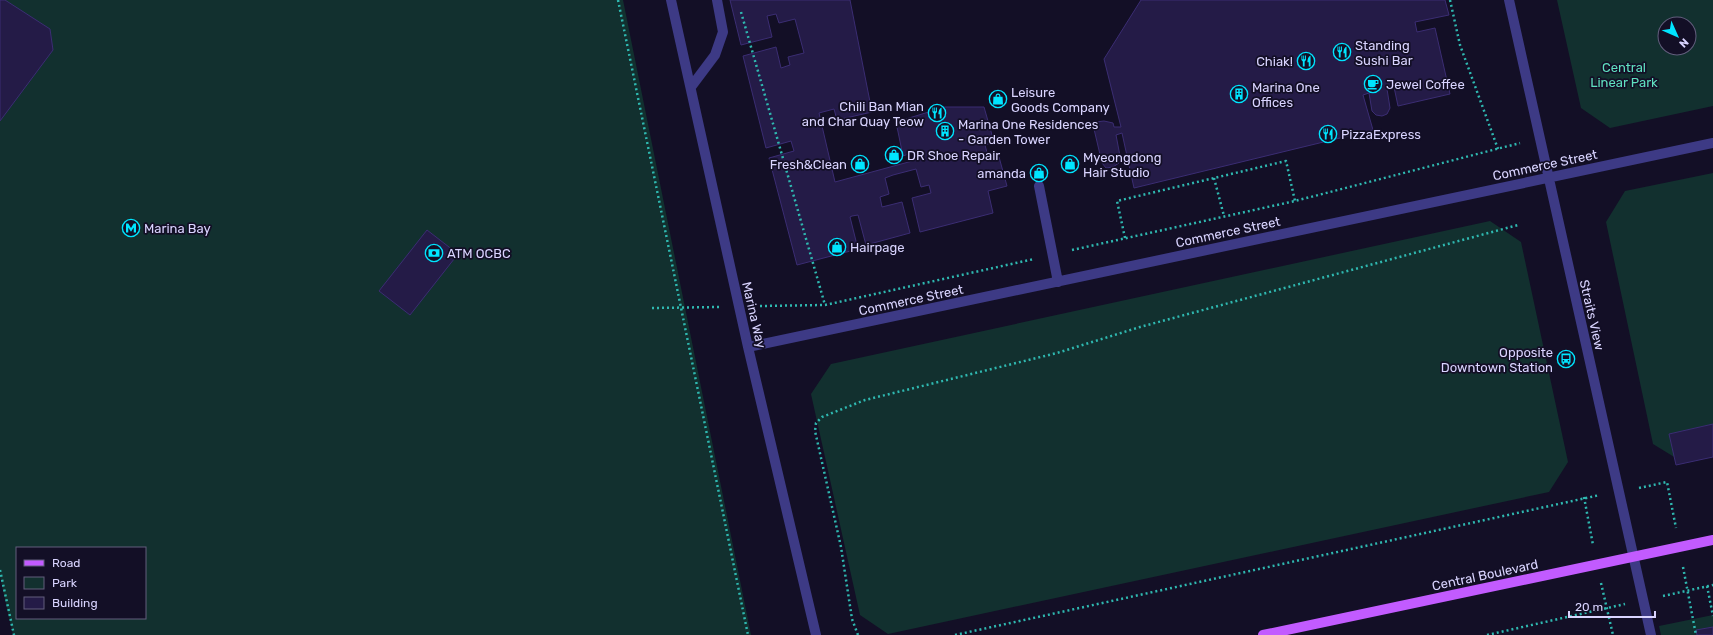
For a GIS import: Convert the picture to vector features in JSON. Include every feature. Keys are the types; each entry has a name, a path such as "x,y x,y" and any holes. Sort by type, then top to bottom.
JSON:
{"main road":[{"name":"Central Boulevard","path":"1263,635 1713,540"}],"street":[{"name":"Marina Way","path":"671,0 748,348 816,635"},
{"path":"691,87 715,55 723,32 717,0"},
{"name":"Straits View","path":"1508,0 1634,557 1650,635"},
{"name":"Commerce Street","path":"748,348 1713,143"},
{"path":"1039,186 1058,282"}],"path":[{"path":"618,0 748,635"},
{"path":"1450,0 1460,45 1498,149"},
{"path":"740,8 825,305"},
{"path":"652,308 825,305 1295,201 1538,138"},
{"path":"1125,238 1117,200 1286,161 1295,201"},
{"path":"1214,178 1224,216"},
{"path":"858,635 852,619 841,547 815,430 816,423 822,417 865,400 1057,353 1147,325 1518,225"},
{"path":"955,635 1584,497 1619,492 1667,482 1696,635"},
{"path":"1584,497 1606,608 1613,635"},
{"path":"0,570 14,635"},
{"path":"1487,635 1713,585"},
{"path":"1707,586 1713,616"}],"green space":[{"path":"0,0 623,0 751,635 13,635 0,577"},
{"name":"Central Linear Park","path":"1557,0 1713,0 1713,106 1610,128 1581,108"},
{"path":"1713,173 1713,457 1684,463 1653,444 1606,222 1625,191"},
{"path":"1490,221 1521,242 1568,462 1549,492 888,634 860,615 811,394 831,364"},
{"path":"1713,615 1713,635 1661,635 1659,626"}],"building":[{"path":"0,0 5,0 50,29 53,50 0,121"},
{"name":"Marina One Residences - Garden Tower","path":"730,0 850,0 872,112 837,120 834,109 819,113 835,182 916,160 914,152 903,156 896,122 945,107 984,107 994,142 985,145 989,160 999,157 1007,186 988,191 993,213 920,232 912,198 931,193 929,185 921,187 916,169 893,175 885,178 889,194 880,197 882,207 902,202 910,233 866,245 858,215 852,216 850,217 858,249 797,265 769,158 794,151 791,141 766,148 743,56 776,47 781,68 790,65 788,57 804,53 795,19 779,23 776,14 767,16 772,37 741,45"},
{"name":"Marina One Offices","path":"1141,0 1445,0 1449,15 1415,22 1417,32 1435,28 1450,94 1398,106 1394,87 1387,89 1390,108 1387,114 1382,116 1376,115 1372,111 1369,93 1363,95 1373,130 1134,188 1122,133 1116,135 1120,156 1119,163 1113,167 1106,168 1102,163 1094,129 1096,122 1104,121 1113,123 1114,127 1121,127 1104,59"},
{"path":"427,230 458,254 410,315 379,291"},
{"path":"1713,424 1713,457 1676,465 1669,434"},
{"path":"1713,627 1713,635 1697,635 1696,630"}],"place":[{"name":"Standing Sushi Bar","path":"1342,52"},
{"name":"Chiak!","path":"1306,61"},
{"name":"Jewel Coffee","path":"1373,84"},
{"name":"Marina One Offices","path":"1239,94"},
{"name":"Leisure Goods Company","path":"998,99"},
{"name":"Chili Ban Mian and Char Quay Teow","path":"937,113"},
{"name":"Marina One Residences - Garden Tower","path":"945,131"},
{"name":"PizzaExpress","path":"1328,134"},
{"name":"DR Shoe Repair","path":"894,155"},
{"name":"Fresh&Clean","path":"860,164"},
{"name":"Myeongdong Hair Studio","path":"1070,164"},
{"name":"amanda","path":"1039,173"},
{"name":"Marina Bay","path":"131,228"},
{"name":"Hairpage","path":"837,247"},
{"name":"ATM OCBC","path":"434,253"},
{"name":"Opposite Downtown Station","path":"1566,359"}]}
